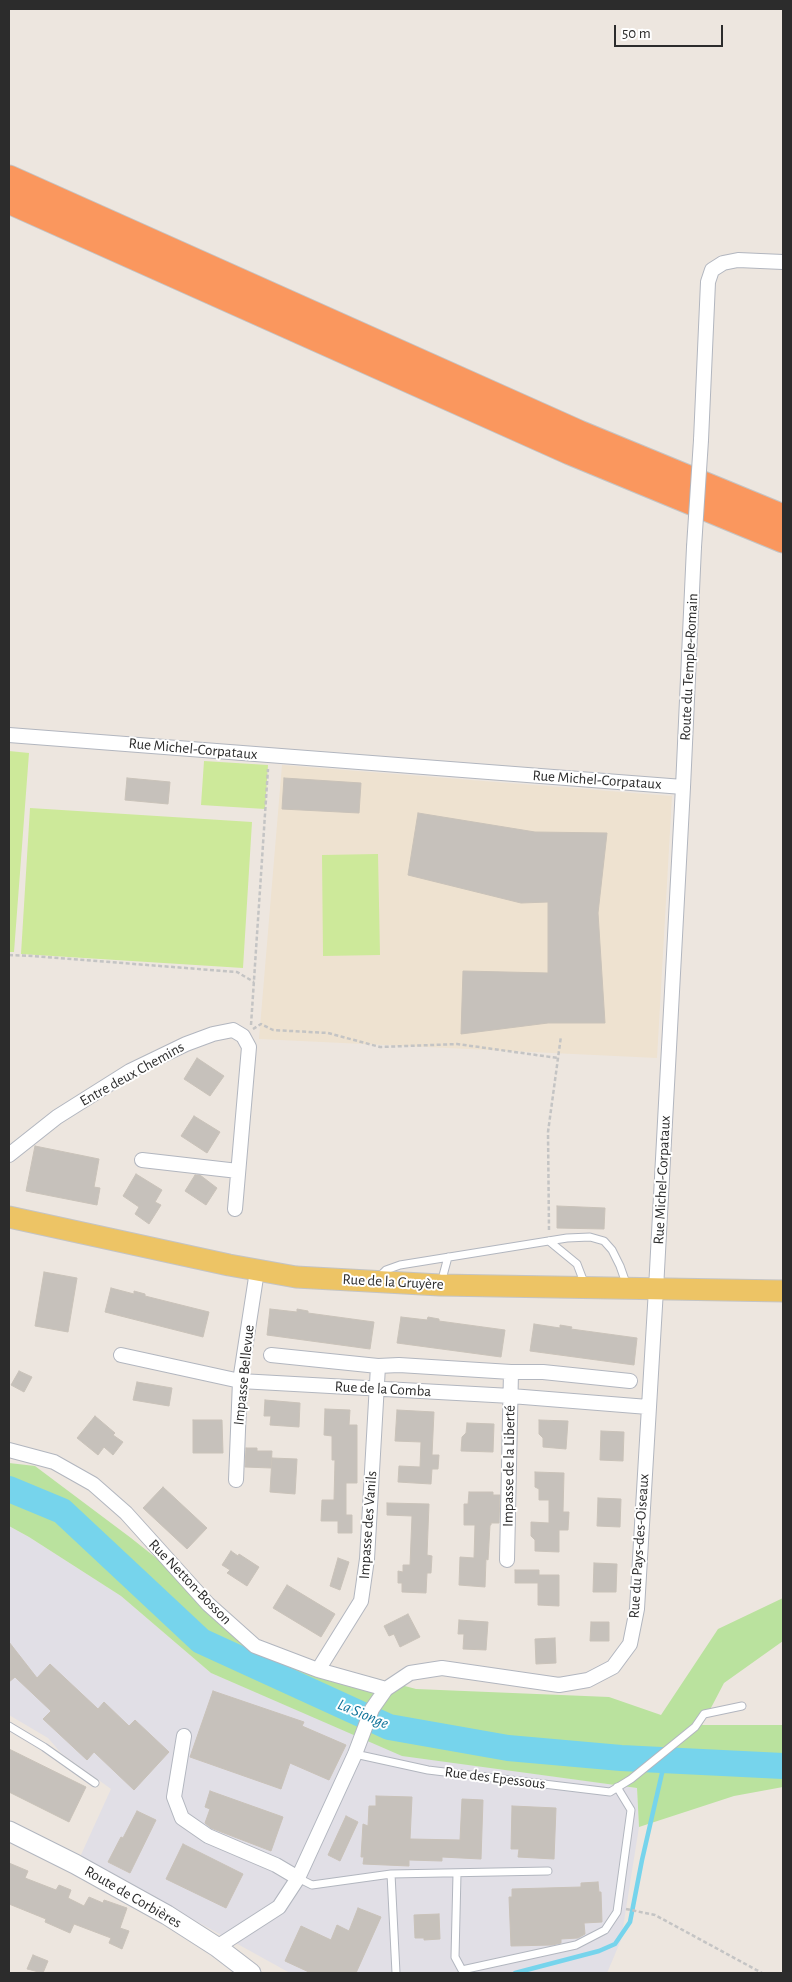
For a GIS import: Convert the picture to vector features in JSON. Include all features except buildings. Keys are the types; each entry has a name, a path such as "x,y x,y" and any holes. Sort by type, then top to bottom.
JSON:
{"highway":[{"path":"9,178 579,433 783,517"},
{"path":"9,201 570,452 783,540"}],"main road":[{"name":"Rue de la Gruyère","path":"9,1217 257,1271 296,1277 440,1284 783,1291"},
{"name":"Route de Corbières","path":"9,1831 98,1876 167,1915 217,1947 251,1973"}],"street":[{"name":"Route du Temple-Romain","path":"683,787 708,282 712,270 723,263 738,260 783,262"},
{"name":"Rue Michel-Corpataux","path":"9,735 683,787 656,1289"},
{"name":"Entre deux Chemins","path":"9,1155 57,1117 130,1071 186,1044 213,1034 233,1030 243,1036 249,1047 235,1209"},
{"path":"142,1160 238,1171"},
{"name":"Impasse Bellevue","path":"236,1480 240,1381 257,1271"},
{"name":"Rue du Pays-des-Oiseaux","path":"355,1754 372,1709 386,1688 410,1673 442,1668 559,1685 588,1680 613,1667 630,1644 637,1609 656,1289"},
{"name":"Rue de la Comba","path":"121,1355 240,1381 511,1396 648,1407"},
{"path":"271,1355 378,1366 399,1365 511,1372 543,1372 630,1381"},
{"name":"Impasse des Vanils","path":"318,1670 361,1601 367,1559 378,1366"},
{"name":"Impasse de la Liberté","path":"507,1560 511,1372"},
{"name":"Rue Netton-Bosson","path":"9,1450 54,1462 93,1484 126,1513 208,1604 255,1646 318,1670 386,1688"},
{"path":"184,1736 174,1797 182,1818 208,1836 276,1865 298,1878"},
{"path":"217,1947 279,1907 298,1878 355,1754"}],"lane":[{"path":"380,1282 383,1272 391,1268 549,1241 590,1237 604,1241 616,1257 628,1288"},
{"path":"549,1241 577,1264 583,1275 586,1288"},
{"path":"440,1284 448,1257"},
{"name":"Rue des Epessous","path":"355,1754 428,1770 610,1792 631,1779 695,1727 704,1714 742,1706"},
{"path":"9,1726 44,1747 95,1783"},
{"path":"458,1874 455,1957 462,1970 576,1946 605,1930 617,1912 631,1810 617,1787"},
{"path":"298,1878 312,1885 391,1874 548,1871"},
{"path":"391,1874 396,1973"}],"path":[{"path":"269,755 251,1030 261,1024 273,1030 328,1033 380,1047 457,1044 558,1058"},
{"path":"9,955 237,972 254,982"},
{"path":"549,1241 548,1132 562,1036"},
{"path":"624,1908 655,1915 762,1973"}],"shaded area":[{"path":"282,765 672,796 657,1058 259,1039"},
{"path":"9,1526 121,1596 211,1673 402,1755 637,1788 639,1827 621,1940 607,1973 290,1973 80,1857 111,1789 61,1753 48,1738 9,1715"}],"green space":[{"path":"9,751 29,753 14,952 9,952"},
{"path":"204,761 268,765 265,809 201,805"},
{"path":"30,808 252,822 243,968 21,954"},
{"path":"378,854 380,955 323,956 322,855"},
{"path":"9,1463 35,1466 131,1538 273,1651 416,1689 609,1697 661,1715 718,1629 783,1598 783,1641 724,1683 702,1725 783,1725 783,1787 734,1796 639,1827 637,1788 402,1756 211,1673 121,1596 9,1526"}],"waterway":[{"name":"La Sionge","path":"9,1489 62,1511 201,1641 389,1727 508,1748 621,1758 783,1766"},
{"path":"515,1973 599,1951 615,1944 630,1922 665,1760"}]}
